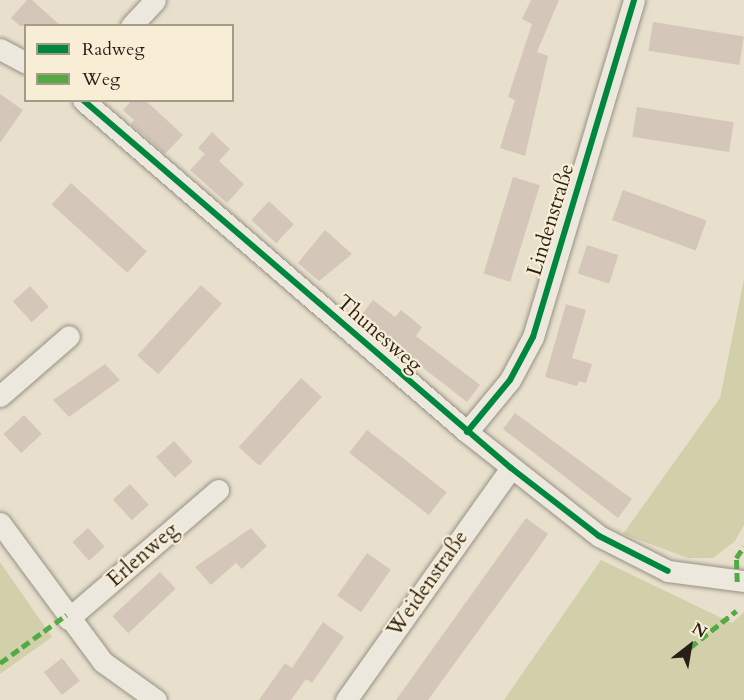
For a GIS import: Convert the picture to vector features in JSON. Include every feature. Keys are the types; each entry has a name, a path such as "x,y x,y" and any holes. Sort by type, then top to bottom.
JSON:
{"street":[{"path":"133,24 155,0"},
{"name":"Lindenstraße","path":"467,432 510,380 532,337 634,0"},
{"name":"Thunesweg","path":"85,102 511,468 633,556 697,579 744,581"},
{"path":"0,396 69,336"},
{"name":"Weidenstraße","path":"346,700 511,468"},
{"name":"Erlenweg","path":"68,619 218,490"},
{"path":"0,523 68,619 103,662 156,700"}],"shaded area":[{"path":"744,279 744,525 735,541 713,558 688,558 623,534 720,398"},
{"path":"601,560 732,623 744,612 744,700 504,700"},
{"path":"0,562 52,637 0,674"}],"building":[{"path":"27,0 32,0 59,24 20,26 11,18"},
{"path":"531,0 559,0 537,52 548,56 525,156 500,148 515,100 508,97 532,24 522,19"},
{"path":"653,22 744,36 739,65 648,51"},
{"path":"0,94 23,110 0,143"},
{"path":"130,102 147,102 183,135 165,154 131,124 134,120 123,110"},
{"path":"637,107 734,122 729,152 632,137"},
{"path":"212,132 230,149 219,161 244,184 227,203 190,170 205,154 198,148"},
{"path":"513,177 540,185 510,282 483,274"},
{"path":"71,183 147,251 127,273 52,205"},
{"path":"623,190 707,220 696,251 612,220"},
{"path":"269,201 294,224 276,243 251,220"},
{"path":"325,230 352,254 319,281 298,263"},
{"path":"587,245 618,255 609,284 578,274"},
{"path":"201,285 222,304 158,374 137,356"},
{"path":"30,286 49,307 32,322 13,301"},
{"path":"373,300 395,317 401,310 422,327 416,336 480,385 467,402 359,318"},
{"path":"566,304 586,310 572,358 592,364 586,383 579,381 577,386 545,377"},
{"path":"105,364 120,380 69,417 53,400"},
{"path":"301,378 322,397 260,466 239,447"},
{"path":"515,413 632,499 618,518 503,429"},
{"path":"24,415 42,434 21,453 4,434"},
{"path":"367,430 447,492 429,515 349,453"},
{"path":"174,441 193,462 175,478 156,457"},
{"path":"130,484 149,505 132,520 113,499"},
{"path":"526,518 548,534 527,564 428,700 396,700"},
{"path":"88,528 105,547 89,561 72,542"},
{"path":"251,528 267,546 242,569 236,563 211,585 195,567"},
{"path":"367,553 391,570 361,612 337,596"},
{"path":"160,572 176,589 128,633 112,616"},
{"path":"323,622 344,637 312,683 306,679 291,700 259,700 285,663 292,668"},
{"path":"62,658 80,681 62,695 44,672"}],"marked path":[{"path":"737,582 736,558 744,546"},
{"path":"679,656 736,611"},
{"path":"0,663 66,615"}],"cycle path":[{"path":"467,432 510,380 533,337 634,0"},
{"path":"85,102 511,468 599,536 668,571"}]}
